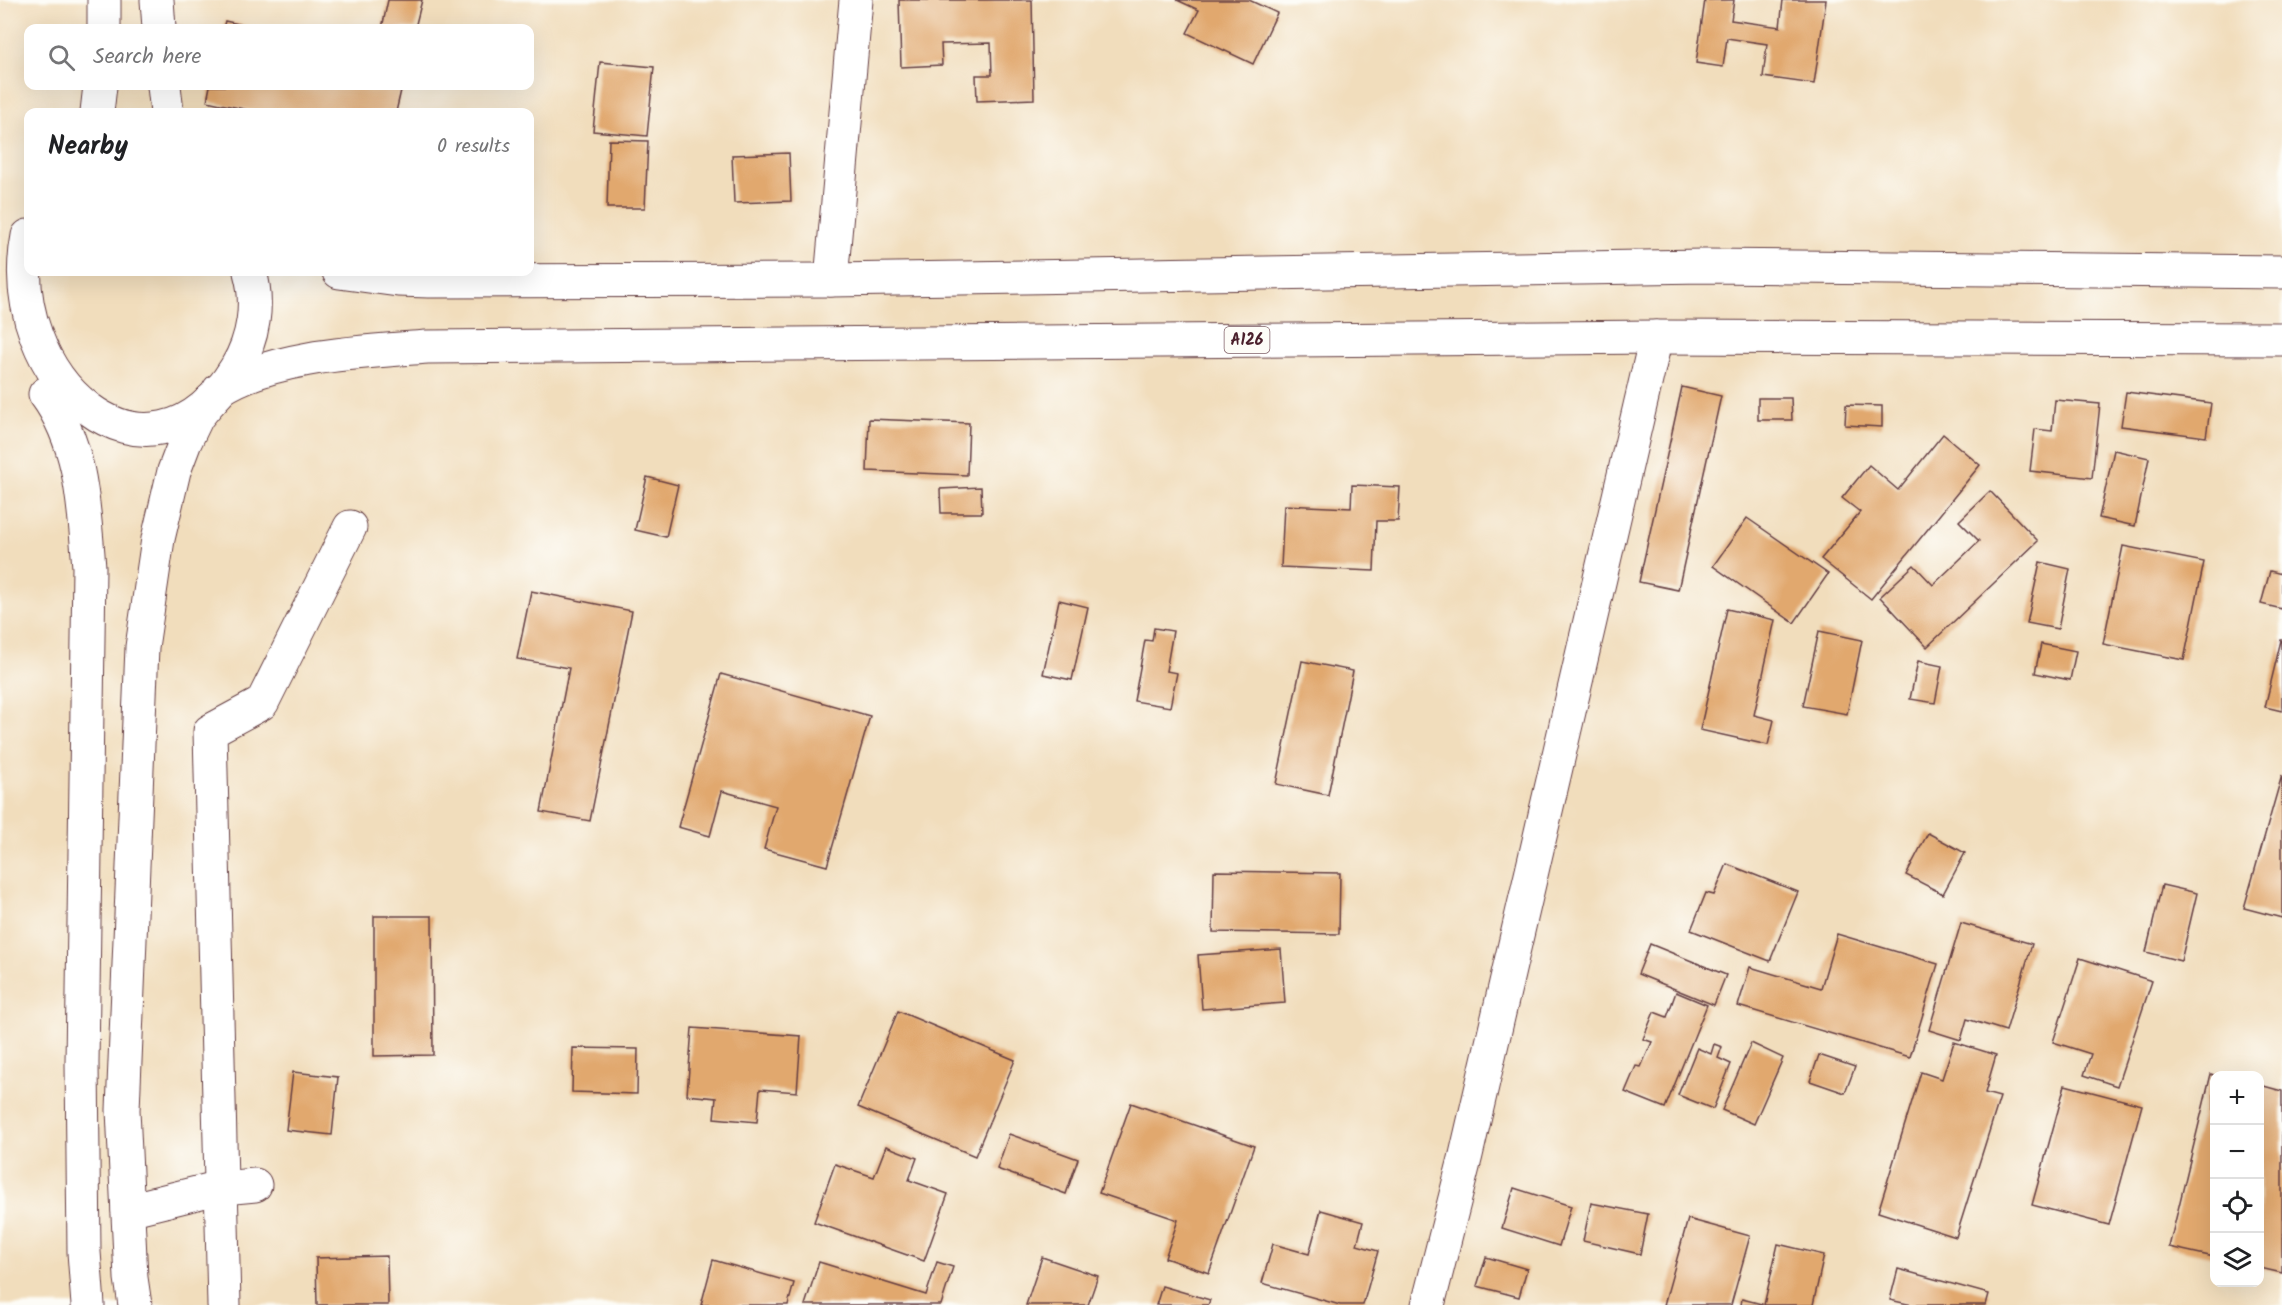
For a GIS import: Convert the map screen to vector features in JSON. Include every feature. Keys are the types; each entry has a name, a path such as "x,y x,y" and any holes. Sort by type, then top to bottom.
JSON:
{"main road":[{"path":"104,0 104,24"},
{"path":"157,0 159,24"},
{"path":"831,280 856,0"},
{"path":"97,108 100,90"},
{"path":"164,90 167,108"},
{"path":"0,240 24,228"},
{"path":"24,243 10,276 7,301 9,327 16,352 28,375 58,412 69,437 83,500 89,567 82,1063 84,1252 88,1305"},
{"path":"373,276 415,281 831,280 1705,266 2282,272"},
{"path":"135,1305 123,1110 142,647 158,539 174,471 197,417 229,381 242,359 251,334 255,309 251,276"},
{"path":"1428,1305 1466,1155 1656,337"},
{"name":"A126","path":"215,395 234,381 254,372 308,360 427,347 1656,337 2282,339"},
{"path":"34,384 65,411 89,422 122,428 140,429 165,424 189,414 215,395"},
{"path":"224,1305 210,731 262,703 350,527"},
{"path":"128,1210 221,1188 255,1185"}],"building":[{"path":"388,0 422,0 416,24 383,24"},
{"path":"899,0 1032,0 1034,99 977,101 976,75 992,75 991,43 941,44 942,65 901,67"},
{"path":"1177,0 1249,0 1277,13 1253,64 1187,33 1199,10"},
{"path":"1705,0 1734,0 1731,20 1780,27 1783,0 1826,0 1814,84 1763,77 1767,44 1727,38 1723,67 1696,63"},
{"path":"600,62 654,67 647,136 593,131"},
{"path":"209,90 401,90 397,108 239,108 207,101"},
{"path":"609,140 648,141 645,208 607,208"},
{"path":"789,153 791,201 734,203 732,155"},
{"path":"1682,387 1721,396 1678,590 1639,582"},
{"path":"2126,392 2211,403 2206,437 2121,426"},
{"path":"1758,398 1791,398 1792,420 1758,420"},
{"path":"2055,400 2100,404 2092,478 2030,471 2035,429 2052,431"},
{"path":"1846,405 1882,406 1882,427 1845,425"},
{"path":"869,419 969,423 967,475 867,471"},
{"path":"1943,434 1980,465 1871,599 1821,559 1860,512 1842,498 1869,465 1898,490"},
{"path":"2114,450 2149,458 2135,526 2099,518"},
{"path":"647,477 678,485 666,537 635,530"},
{"path":"1352,485 1400,487 1398,521 1376,521 1374,571 1281,567 1284,505 1351,508"},
{"path":"981,487 982,513 941,513 940,489"},
{"path":"1990,491 2038,541 1927,647 1880,597 1914,565 1933,585 1979,541 1959,521"},
{"path":"1747,518 1828,574 1794,623 1713,566"},
{"path":"2123,546 2204,562 2184,660 2103,644"},
{"path":"2040,562 2070,569 2058,629 2027,623"},
{"path":"2270,571 2282,574 2282,609 2261,604"},
{"path":"531,591 632,611 590,821 541,812 569,668 517,659"},
{"path":"1059,600 1088,607 1072,680 1043,674"},
{"path":"1727,609 1775,620 1754,715 1774,720 1768,745 1700,730"},
{"path":"1154,628 1173,631 1166,671 1177,673 1170,707 1134,701 1145,640 1152,641"},
{"path":"1819,631 1862,640 1847,714 1803,706"},
{"path":"2282,640 2282,711 2265,707"},
{"path":"2041,644 2076,651 2070,680 2035,673"},
{"path":"1302,661 1353,671 1328,795 1276,784"},
{"path":"1918,661 1942,666 1935,703 1910,699"},
{"path":"721,674 870,716 827,866 764,849 776,806 722,791 710,836 678,827"},
{"path":"2282,775 2282,918 2244,908"},
{"path":"1928,833 1965,853 1943,894 1906,875"},
{"path":"1727,864 1798,892 1770,961 1691,930 1706,893 1714,895"},
{"path":"1214,871 1340,873 1339,934 1213,932"},
{"path":"2162,885 2197,893 2181,961 2146,952"},
{"path":"374,916 432,916 433,1055 374,1056"},
{"path":"1961,923 2032,944 2006,1031 1967,1019 1961,1040 1929,1030"},
{"path":"1837,934 1938,964 1910,1057 1738,1006 1750,967 1821,988"},
{"path":"1650,944 1726,975 1714,1005 1638,974"},
{"path":"1281,949 1285,1003 1202,1009 1198,955"},
{"path":"2080,958 2152,981 2117,1086 2084,1075 2091,1054 2053,1042"},
{"path":"1676,992 1707,1005 1665,1108 1625,1092 1636,1066 1641,1067 1652,1042 1643,1039 1654,1012 1667,1017"},
{"path":"898,1011 1015,1060 975,1156 858,1107"},
{"path":"692,1028 801,1036 797,1092 760,1089 757,1122 714,1118 716,1098 687,1095"},
{"path":"1954,1042 1996,1055 1985,1093 2000,1097 1956,1237 1878,1212 1921,1072 1942,1079"},
{"path":"1751,1043 1783,1058 1754,1124 1722,1110"},
{"path":"1714,1044 1722,1047 1718,1058 1731,1064 1713,1109 1678,1095 1697,1048 1711,1054"},
{"path":"573,1048 638,1049 637,1094 572,1092"},
{"path":"1819,1055 1855,1067 1845,1093 1810,1081"},
{"path":"293,1072 338,1077 332,1135 286,1130"},
{"path":"2210,1078 2210,1256 2169,1247"},
{"path":"2065,1085 2142,1105 2109,1225 2032,1205"},
{"path":"2264,1086 2282,1091 2282,1273 2264,1269"},
{"path":"1131,1103 1254,1146 1209,1273 1165,1258 1178,1220 1099,1193"},
{"path":"1009,1134 1078,1159 1066,1194 997,1169"},
{"path":"886,1146 917,1158 909,1180 948,1194 924,1261 814,1222 835,1164 874,1177"},
{"path":"1514,1188 1571,1206 1559,1246 1502,1228"},
{"path":"1591,1203 1648,1214 1640,1254 1583,1241"},
{"path":"1321,1210 1363,1222 1357,1245 1378,1251 1363,1305 1340,1305 1262,1283 1273,1244 1309,1254"},
{"path":"1688,1219 1750,1236 1731,1305 1664,1305"},
{"path":"1778,1244 1824,1255 1813,1305 1764,1305"},
{"path":"387,1256 388,1305 317,1305 316,1258"},
{"path":"1042,1257 1098,1276 1088,1305 1026,1305"},
{"path":"1486,1257 1527,1269 1519,1297 1477,1286"},
{"path":"713,1260 794,1283 788,1305 701,1305"},
{"path":"819,1262 926,1295 937,1262 953,1267 941,1305 805,1305"},
{"path":"1898,1269 1989,1294 1986,1305 1912,1305 1890,1300"},
{"path":"1162,1286 1210,1300 1208,1305 1156,1305"},
{"path":"1742,1299 1762,1304 1762,1305 1741,1305"}]}
